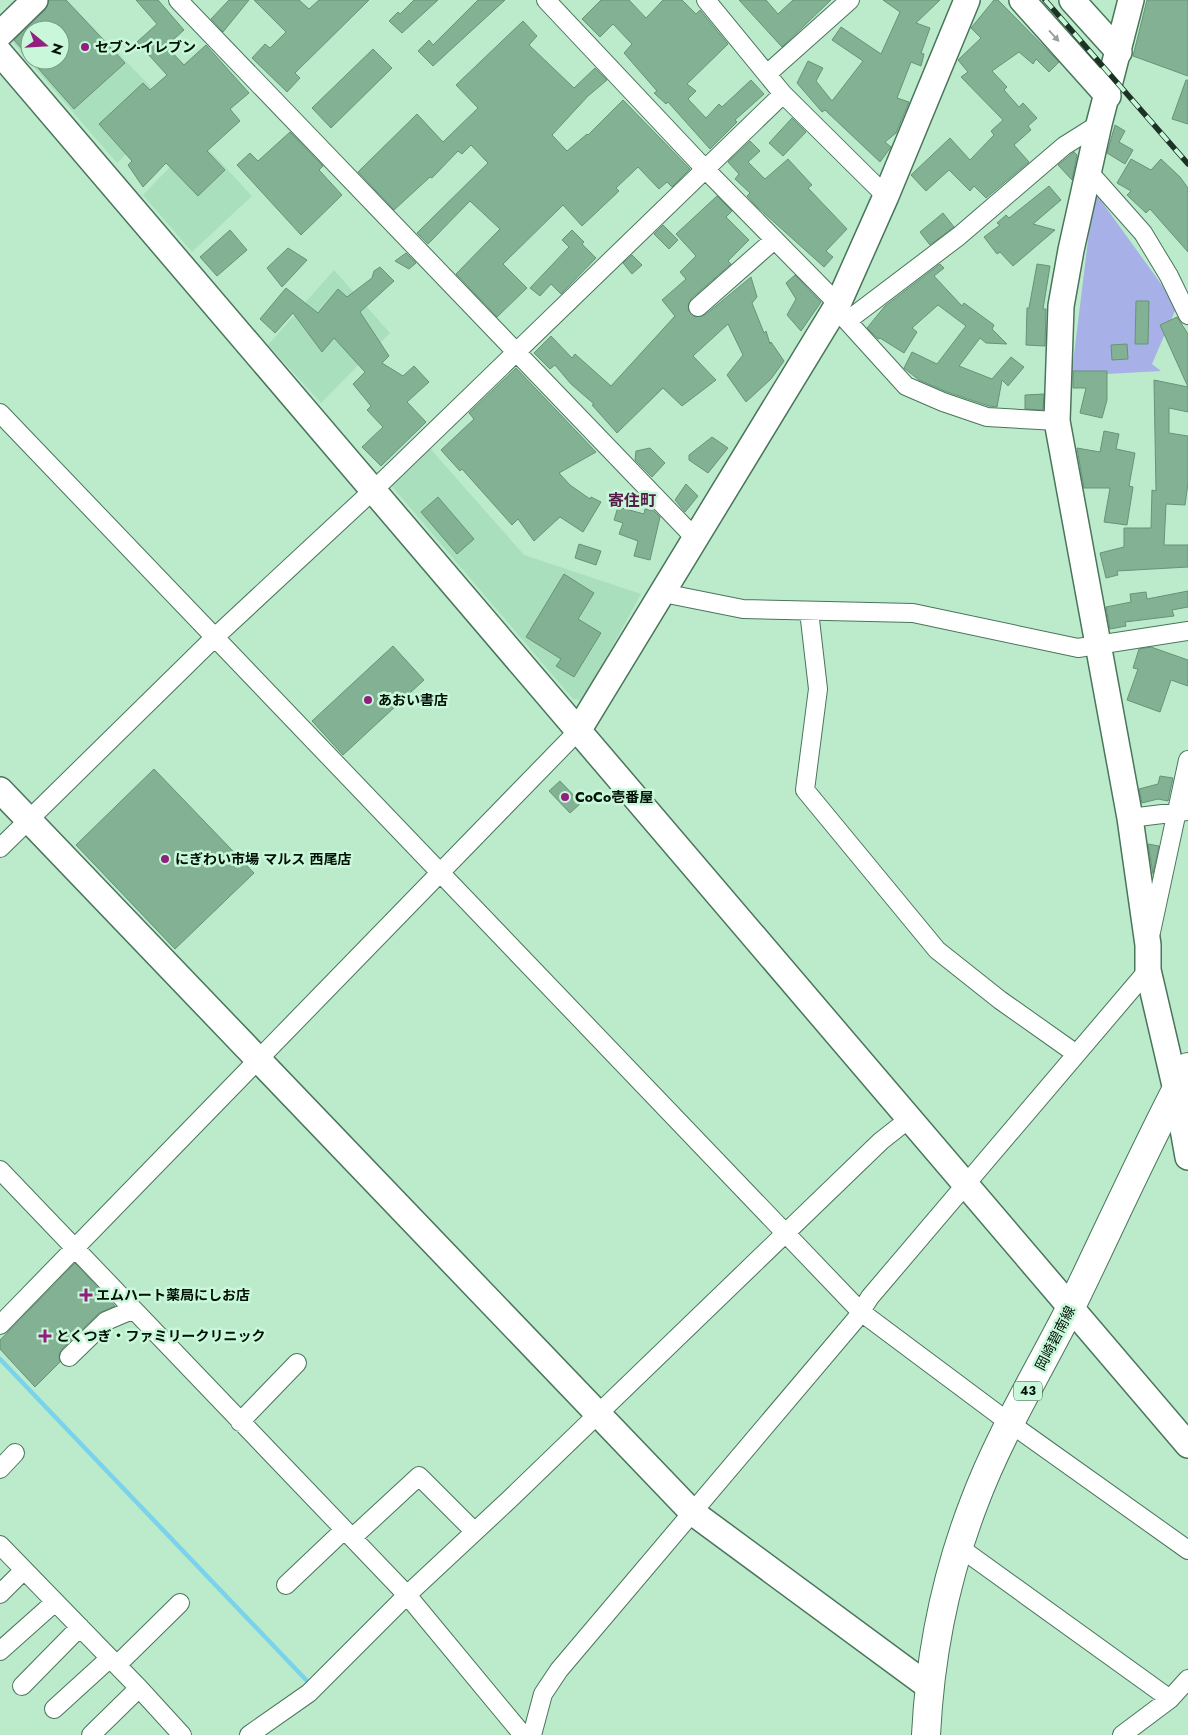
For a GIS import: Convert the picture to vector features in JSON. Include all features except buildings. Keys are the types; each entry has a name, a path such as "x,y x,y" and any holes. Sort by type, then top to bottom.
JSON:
{"main road":[{"name":"岡崎碧南線","path":"926,1735 928,1686 936,1635 959,1547 977,1495 1182,1078"}],"street":[{"path":"0,34 35,0"},
{"path":"178,0 696,539"},
{"path":"546,0 843,313 906,386 943,402 987,417 1057,421"},
{"path":"706,0 783,94 886,196"},
{"path":"768,74 850,0"},
{"path":"0,1325 260,1060 578,731 696,539 843,313 886,196 967,0"},
{"path":"1022,0 1108,96"},
{"path":"1072,0 1118,52"},
{"path":"1131,0 1088,171 1061,306 1057,421 1130,818 1148,945 1148,970 1182,1078 1188,1157"},
{"path":"0,53 1188,1445"},
{"path":"0,848 214,638 373,490 783,94"},
{"path":"843,313 959,236 1064,146 1099,124"},
{"path":"1088,171 1143,232 1170,276 1188,315"},
{"path":"698,307 774,240"},
{"path":"0,413 861,1312 1011,1424 1188,1550"},
{"path":"663,594 743,609 913,613 1078,648 1188,631"},
{"path":"809,611 818,689 805,790 937,950 1000,1000 1075,1053"},
{"path":"1148,945 1182,812 1188,760"},
{"path":"0,790 692,1512 928,1686"},
{"path":"1130,818 1182,812"},
{"path":"532,1735 543,1694 559,1670 861,1312 870,1297 1075,1053 1148,970"},
{"path":"250,1735 309,1693 407,1594 786,1234 881,1141 909,1119"},
{"path":"0,1170 132,1310 407,1594 523,1735"},
{"path":"69,1357 106,1321 132,1310"},
{"path":"240,1422 297,1363"},
{"path":"0,1468 15,1453"},
{"path":"286,1585 419,1476 474,1531"},
{"path":"0,1545 182,1735"},
{"path":"959,1547 1170,1698"},
{"path":"0,1594 24,1570"},
{"path":"0,1651 55,1602"},
{"path":"54,1709 180,1603"},
{"path":"22,1686 80,1627"},
{"path":"1122,1735 1170,1698 1188,1679"},
{"path":"91,1735 139,1688"},
{"path":"1170,1698 1188,1691"}],"shaded area":[{"path":"44,0 67,0 173,110 117,163 36,70 70,70 70,20 22,20"},
{"path":"20,22 20,51 6,35"},
{"path":"198,138 252,196 192,252 143,195"},
{"path":"1094,191 1177,306 1152,364 1161,371 1107,374 1072,371"},
{"path":"334,270 390,333 321,403 268,345"},
{"path":"428,446 524,555 641,594 583,700 573,699 389,483"}],"waterway":[{"path":"0,1359 309,1683"}],"railway":[{"path":"1045,0 1188,164"}],"place":[{"name":"セブン-イレブン","path":"85,47"},
{"name":"あおい書店","path":"368,700"},
{"name":"CoCo壱番屋","path":"565,797"},
{"name":"にぎわい市場 マルス 西尾店","path":"165,859"},
{"name":"エムハート薬局にしお店","path":"86,1295"},
{"name":"とくつぎ・ファミリークリニック","path":"45,1336"}],"district":[{"name":"寄住町","path":"632,500"}]}
